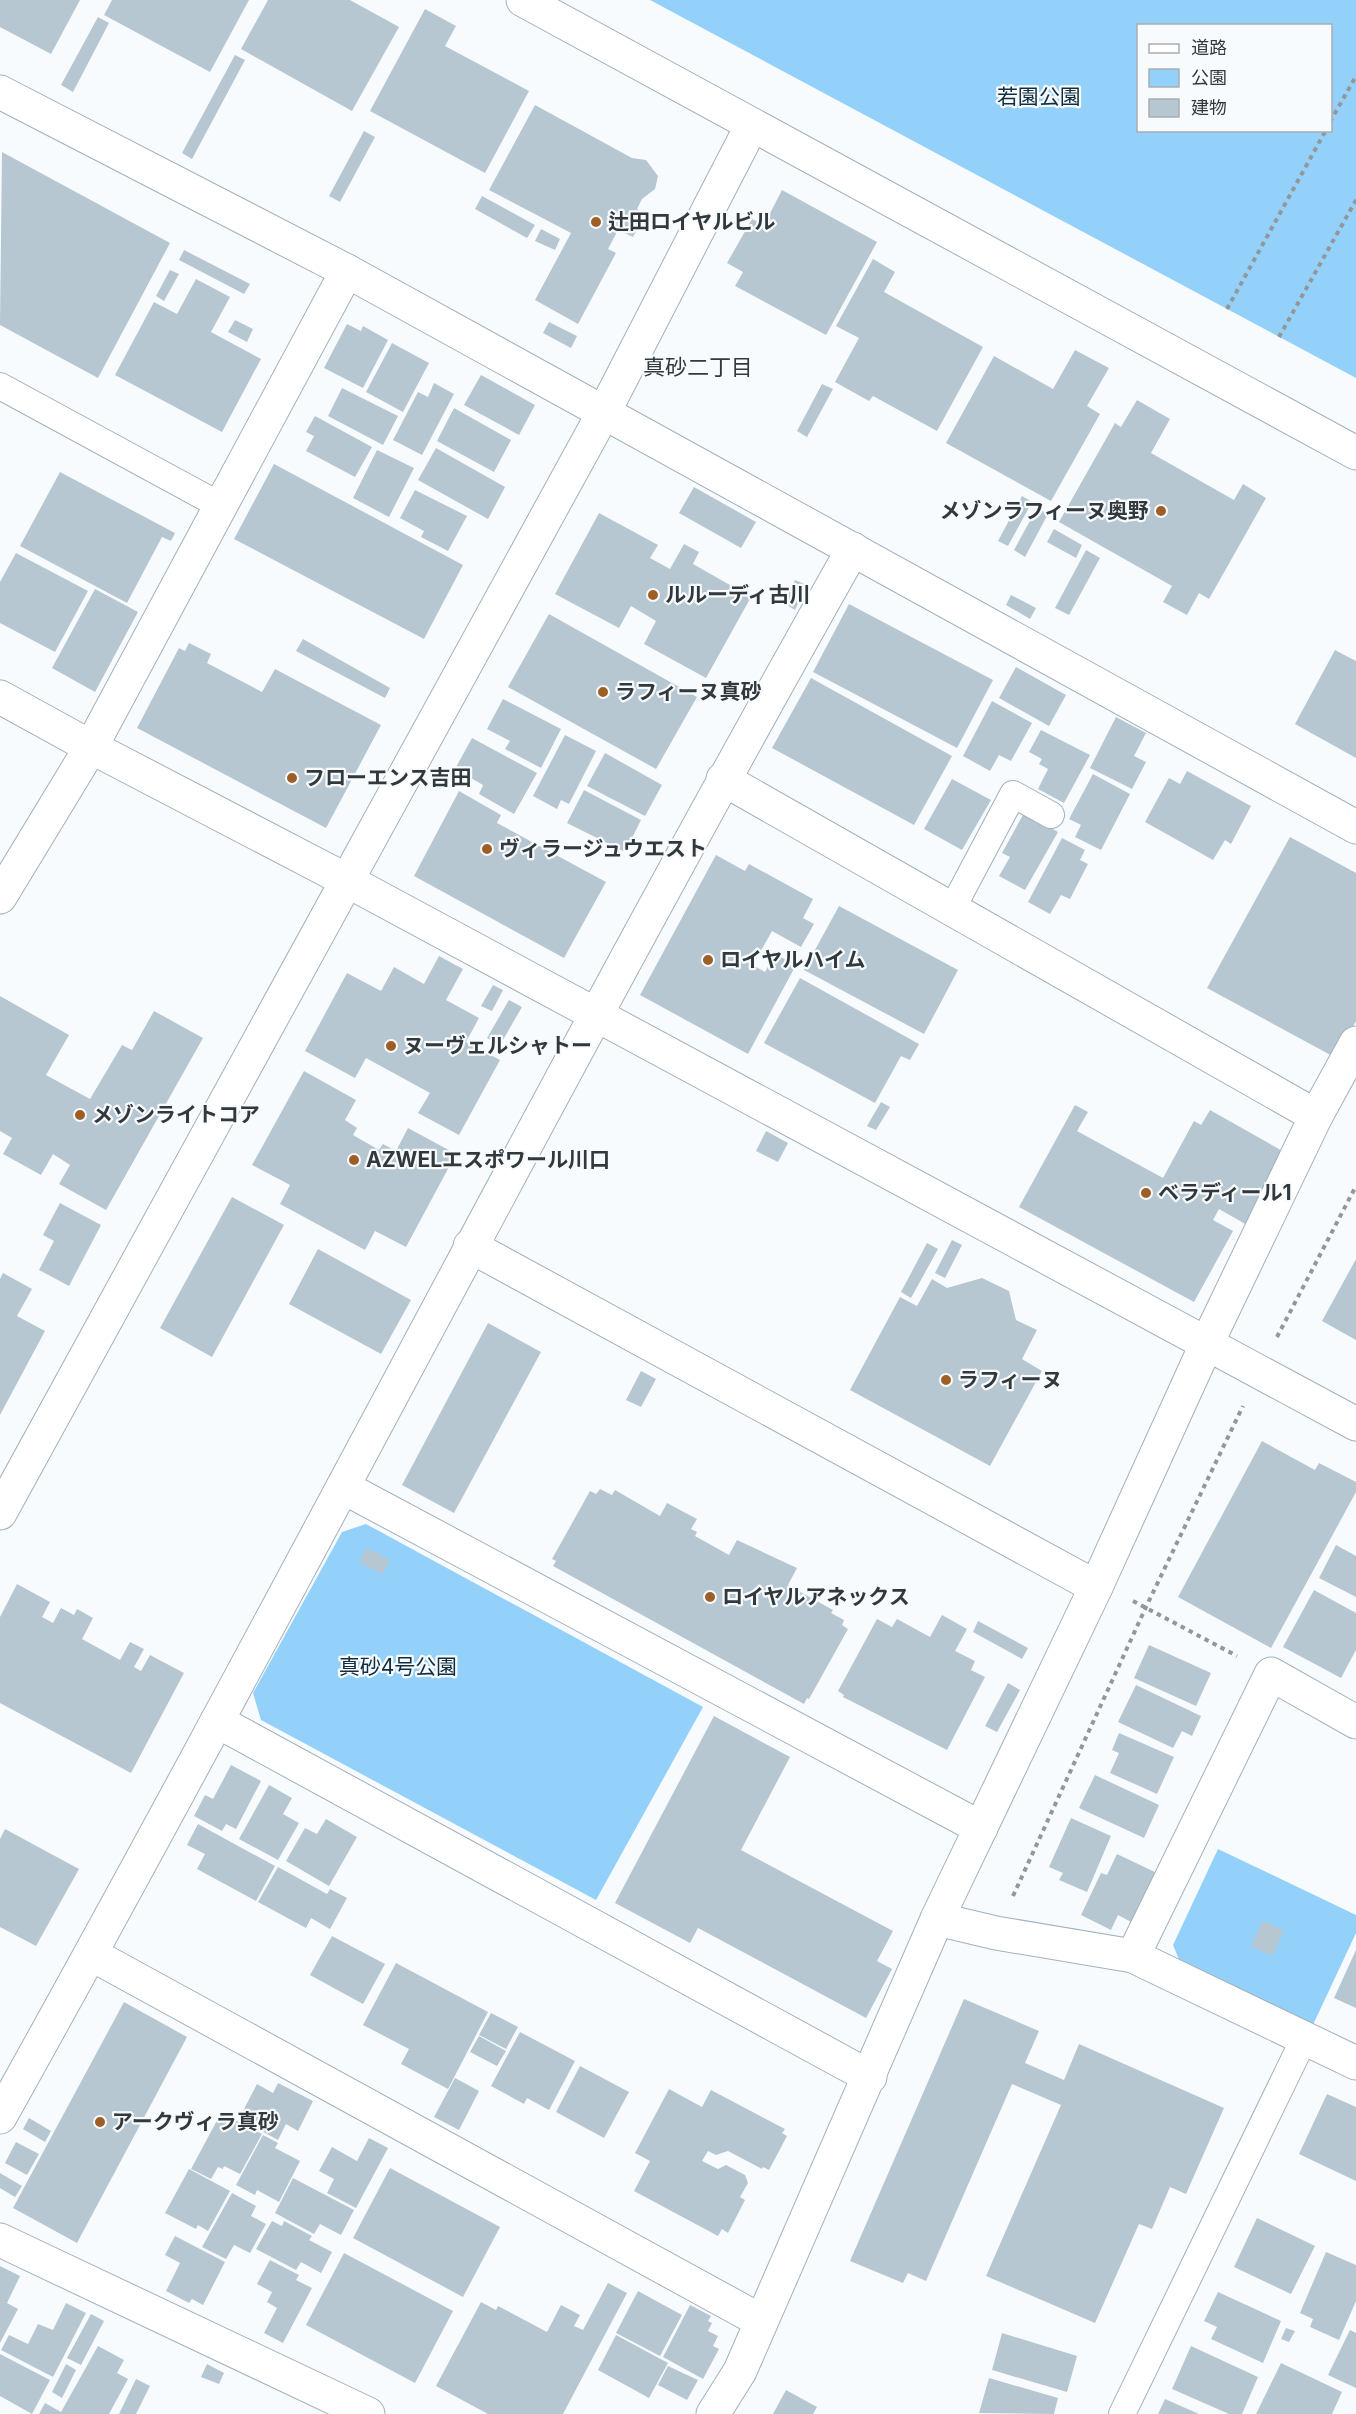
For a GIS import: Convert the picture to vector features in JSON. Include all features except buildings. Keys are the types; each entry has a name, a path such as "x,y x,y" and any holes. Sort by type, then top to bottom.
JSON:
{"street":[{"path":"523,0 1356,453"},
{"path":"0,92 347,271 1356,826"},
{"path":"0,1513 604,412 752,125"},
{"path":"0,897 91,747 347,271"},
{"path":"0,2117 217,1721 470,1246 723,779 853,549"},
{"path":"0,697 346,880 1356,1424"},
{"path":"723,779 1316,1116"},
{"path":"713,2414 740,2371 937,1919 1096,1587 1207,1342 1316,1116 1356,1043"},
{"path":"470,1246 1096,1587"},
{"path":"343,1487 981,1828"},
{"path":"1133,1956 1271,1674 1356,1722"},
{"path":"217,1721 870,2077"},
{"path":"937,1919 996,1933 1133,1956 1356,2063"},
{"path":"91,1954 761,2321"},
{"path":"0,2240 368,2414"}],"lane":[{"path":"0,386 221,506"},
{"path":"952,909 1013,794 1051,815"},
{"path":"1122,2414 1304,2039"}],"path":[{"path":"1332,118 1356,76"},
{"path":"1227,309 1325,132"},
{"path":"1279,337 1356,200"},
{"path":"996,1933 1146,1607 1259,1372 1356,1186"},
{"path":"1096,1587 1118,1593 1271,1674"}],"green space":[{"name":"若園公園","path":"650,0 1356,0 1356,378"},
{"name":"真砂4号公園","path":"366,1524 703,1707 596,1900 261,1720 253,1693 342,1532"},
{"path":"1218,1849 1356,1915 1356,1933 1311,2029 1185,1974 1173,1945"}],"place":[{"name":"辻田ロイヤルビル","path":"596,222"},
{"name":"メゾンラフィーヌ奥野","path":"1161,511"},
{"name":"ルルーディ古川","path":"653,595"},
{"name":"ラフィーヌ真砂","path":"603,692"},
{"name":"フローエンス吉田","path":"292,778"},
{"name":"ヴィラージュウエスト","path":"487,849"},
{"name":"ロイヤルハイム","path":"708,960"},
{"name":"ヌーヴェルシャトー","path":"391,1046"},
{"name":"メゾンライトコア","path":"80,1115"},
{"name":"AZWELエスポワール川口","path":"354,1160"},
{"name":"ベラディール1","path":"1146,1193"},
{"name":"ラフィーヌ","path":"946,1380"},
{"name":"ロイヤルアネックス","path":"710,1597"},
{"name":"アークヴィラ真砂","path":"100,2122"}],"district":[{"name":"真砂二丁目","path":"698,367"}]}
